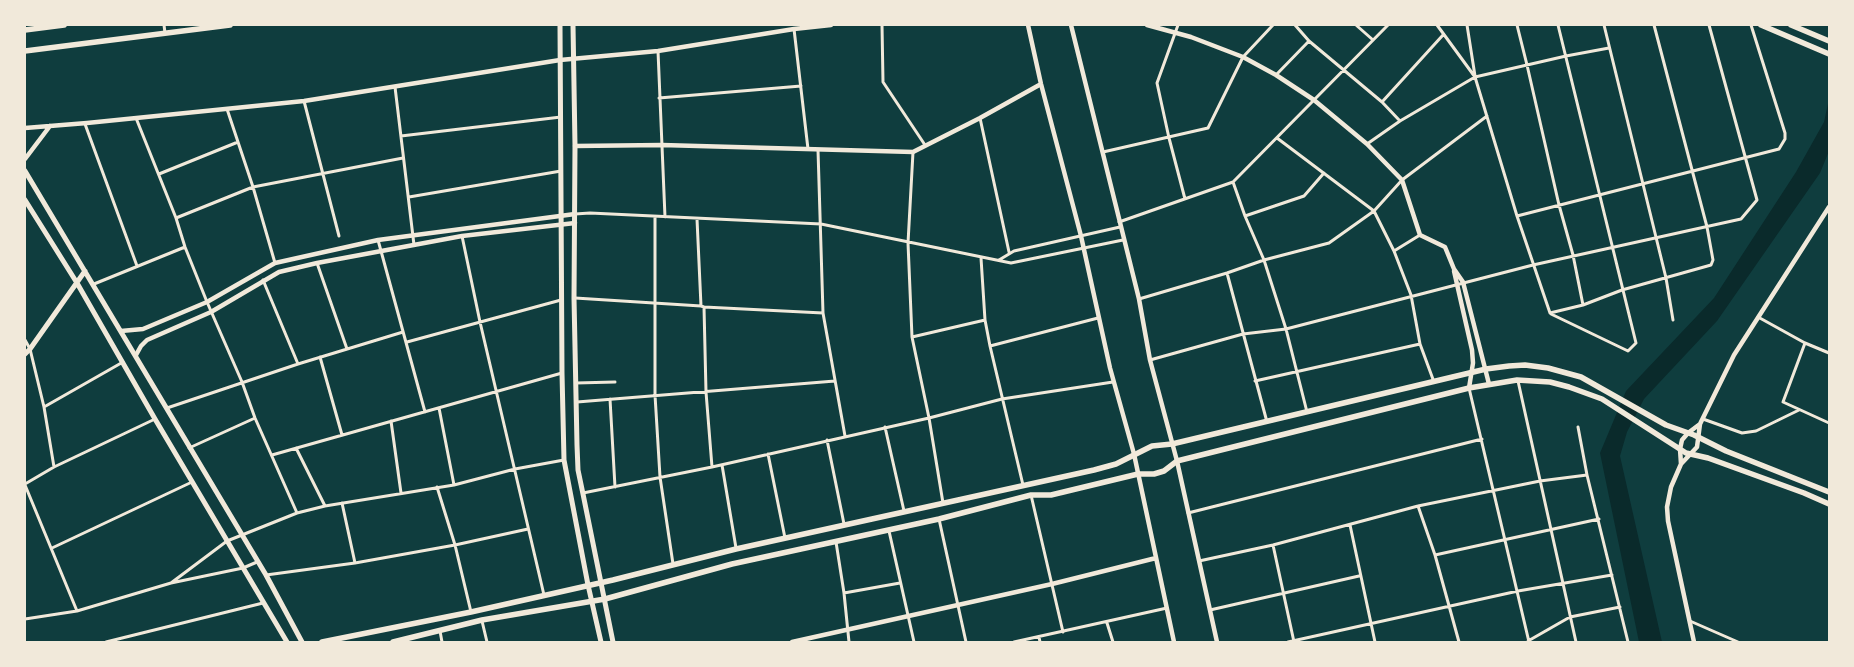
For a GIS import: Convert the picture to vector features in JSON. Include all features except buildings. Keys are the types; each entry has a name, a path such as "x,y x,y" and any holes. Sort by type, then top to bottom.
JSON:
{"main road":[{"path":"25,30 64,25"},
{"path":"25,51 230,25"},
{"path":"560,25 564,460 591,602 601,642"},
{"path":"573,25 575,146 574,298 578,470 613,642"},
{"path":"1761,25 1829,54"},
{"path":"1791,25 1829,41"},
{"path":"25,171 266,575 302,642"},
{"path":"25,200 123,362 287,642"},
{"path":"25,354 85,271"},
{"path":"322,642 602,583 673,564 844,524 1104,468 1152,446 1172,444 1308,413 1486,369 1525,365 1548,368 1581,377 1653,419 1726,451 1829,492"},
{"path":"392,642 482,620 605,599 732,564 938,520 1031,496 1051,495 1138,474 1159,473 1177,461 1469,388 1517,380 1550,382 1569,386 1602,399 1680,449 1804,493 1829,504"}],"street":[{"path":"164,25 165,33"},
{"path":"25,128 85,124 304,101 560,60 658,50 831,25"},
{"path":"882,25 884,82 925,145"},
{"path":"1028,25 1041,84 1081,236 1113,382 1134,454 1174,642"},
{"path":"1071,25 1119,225 1139,299 1150,360 1177,461 1217,642"},
{"path":"1147,25 1175,31 1243,57 1276,75 1314,100 1367,144 1402,180 1420,235 1445,246 1454,270 1472,350 1472,373 1469,388 1529,641 1570,616 1620,607"},
{"path":"1178,25 1157,83 1185,199"},
{"path":"1102,152 1208,128 1243,57 1273,25"},
{"path":"1294,25 1343,70 1382,102 1400,121"},
{"path":"1356,25 1373,40"},
{"path":"1000,260 1009,252 1081,236 1119,225 1234,182 1388,25"},
{"path":"1437,25 1475,77"},
{"path":"1467,25 1475,77 1517,216 1550,313 1628,351 1636,344 1558,25"},
{"path":"1517,25 1528,65 1559,205 1573,255 1583,305"},
{"path":"1604,25 1608,48 1666,278 1673,320"},
{"path":"1550,313 1583,305 1622,290 1711,265 1714,255 1691,173 1654,25"},
{"path":"1150,360 1243,334 1286,329 1411,295 1573,255 1741,219 1757,200 1709,25"},
{"path":"1517,216 1779,149 1785,139 1785,133 1751,25"},
{"path":"794,29 808,149"},
{"path":"1382,102 1443,35"},
{"path":"1276,75 1309,40"},
{"path":"1367,144 1400,121 1475,77 1608,48"},
{"path":"658,50 665,217"},
{"path":"575,146 662,145 913,152 1041,84"},
{"path":"659,98 800,86"},
{"path":"395,87 414,246"},
{"path":"304,101 339,236"},
{"path":"226,108 253,187 274,263"},
{"path":"1139,299 1264,260 1329,243 1374,211 1402,180 1487,116"},
{"path":"401,136 561,117"},
{"path":"136,118 211,312 297,513"},
{"path":"980,118 1009,252"},
{"path":"85,124 137,266"},
{"path":"25,159 50,126"},
{"path":"1277,138 1374,211 1394,250 1411,295 1420,344 1434,382"},
{"path":"158,174 238,142"},
{"path":"818,149 823,313 845,436"},
{"path":"913,152 908,243 912,337 929,418 943,503"},
{"path":"176,218 253,187 403,158"},
{"path":"409,197 561,172"},
{"path":"1245,216 1304,196 1324,173"},
{"path":"1234,182 1245,216 1264,260 1286,329 1308,413"},
{"path":"1681,464 1697,447 1701,422 1734,355 1829,207"},
{"path":"121,331 143,329 207,302 274,263 378,240 575,214 821,224 982,258 1015,263 1123,240"},
{"path":"1823,216 1829,220"},
{"path":"655,217 654,395 660,477 673,564"},
{"path":"698,219 706,392 712,467"},
{"path":"136,355 147,340 211,312 279,272 317,262 462,236 575,223"},
{"path":"1394,250 1420,235"},
{"path":"462,236 480,322 544,595"},
{"path":"378,240 425,412"},
{"path":"94,284 185,247"},
{"path":"982,258 985,320 1023,486"},
{"path":"317,262 347,349"},
{"path":"1454,270 1463,282 1489,384"},
{"path":"1227,273 1267,422"},
{"path":"263,280 298,364"},
{"path":"574,298 823,313"},
{"path":"407,342 562,300"},
{"path":"1758,316 1805,343 1829,353"},
{"path":"990,346 1098,318"},
{"path":"912,337 985,320"},
{"path":"167,408 298,364 404,332"},
{"path":"25,340 30,349 44,407 54,467"},
{"path":"1805,343 1783,402 1829,423"},
{"path":"1255,381 1420,344"},
{"path":"320,357 342,435"},
{"path":"44,407 123,362"},
{"path":"272,455 562,373"},
{"path":"1517,380 1576,642"},
{"path":"576,402 835,381"},
{"path":"576,383 615,382"},
{"path":"583,494 929,418 1002,399 1113,382"},
{"path":"610,399 614,487"},
{"path":"439,408 454,485"},
{"path":"1701,422 1742,433 1756,431 1799,410"},
{"path":"189,448 255,418"},
{"path":"77,611 25,485 54,467 155,419"},
{"path":"391,421 401,493"},
{"path":"1694,642 1668,514 1669,494 1681,464 1680,449 1682,440 1701,422"},
{"path":"885,427 904,512"},
{"path":"1578,427 1587,475 1628,642"},
{"path":"1188,513 1482,439"},
{"path":"827,440 844,524"},
{"path":"296,448 325,506"},
{"path":"768,454 785,538"},
{"path":"171,583 227,541 297,513 325,506 454,485 515,469 564,460"},
{"path":"722,464 736,549"},
{"path":"1199,561 1273,545 1418,506 1540,481 1587,475"},
{"path":"52,548 192,482"},
{"path":"437,488 456,545 471,612"},
{"path":"1031,496 1063,632"},
{"path":"342,503 355,563"},
{"path":"1418,506 1435,555 1459,642"},
{"path":"1435,555 1551,528 1599,519"},
{"path":"938,520 966,642"},
{"path":"1350,525 1359,576 1375,642"},
{"path":"266,575 355,563 456,545 528,529"},
{"path":"889,530 914,642"},
{"path":"836,541 844,593 848,642"},
{"path":"1273,545 1293,641"},
{"path":"795,642 1052,584 1156,558"},
{"path":"25,619 77,611 171,583 243,568 258,562"},
{"path":"1288,642 1518,591 1612,574"},
{"path":"1210,610 1359,576"},
{"path":"844,593 900,583"},
{"path":"106,642 264,603"},
{"path":"1014,642 1107,623 1167,608"},
{"path":"482,620 487,642"},
{"path":"1690,621 1738,642"},
{"path":"1107,623 1112,642"},
{"path":"440,631 442,642"},
{"path":"1039,637 1040,642"}],"water":[{"path":"1829,99 1829,151 1820,173 1717,321 1644,399 1627,432 1620,456 1662,642 1639,642 1600,453 1626,391 1714,298 1796,172 1824,122"}]}
